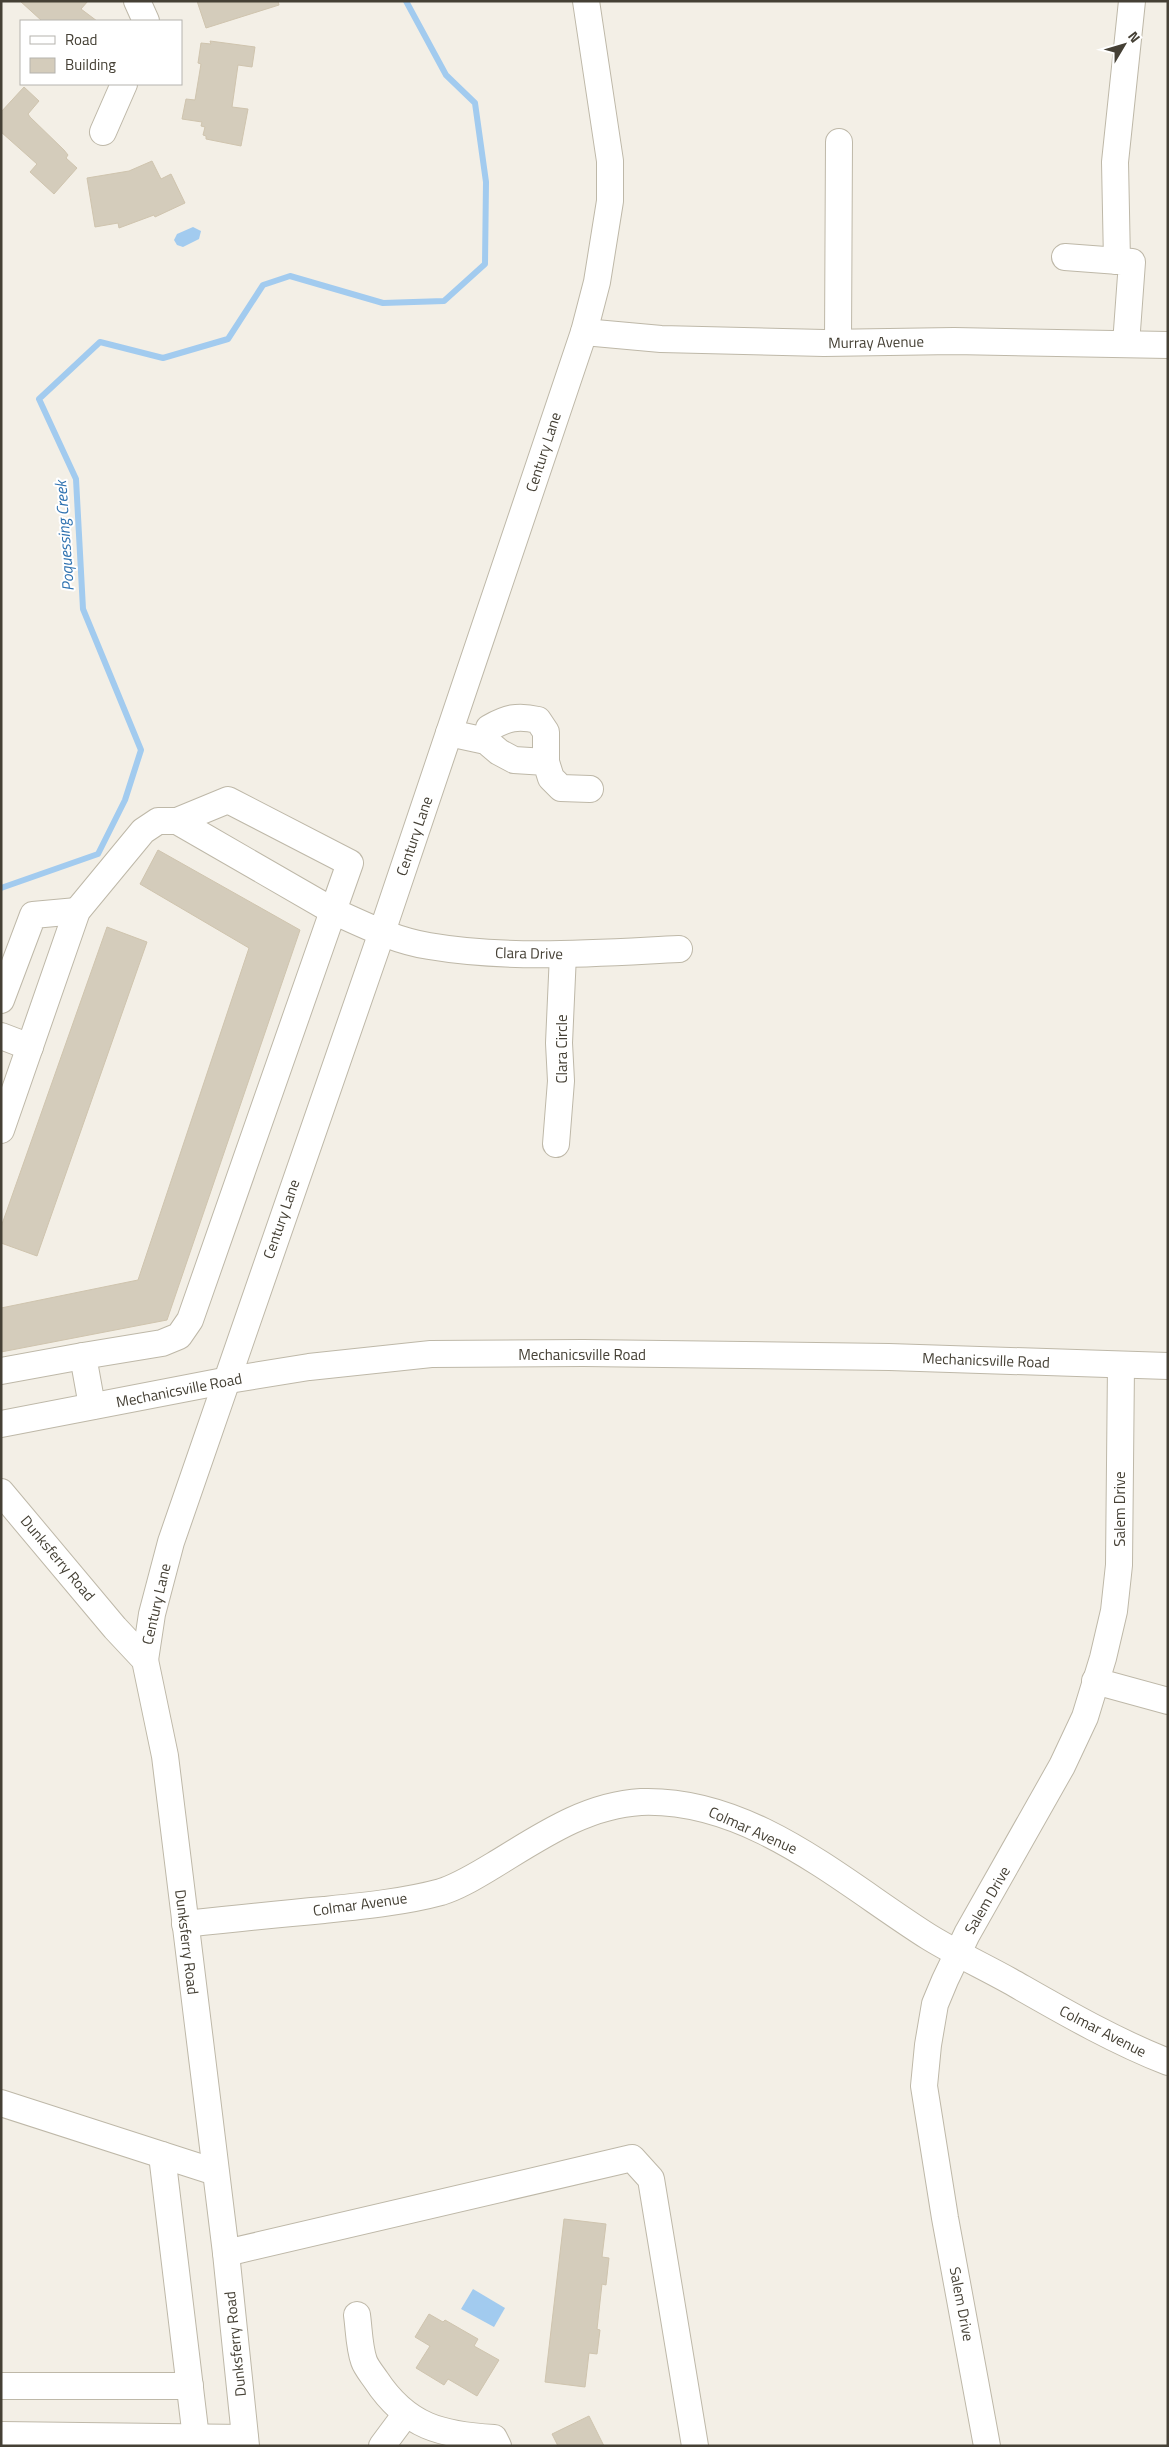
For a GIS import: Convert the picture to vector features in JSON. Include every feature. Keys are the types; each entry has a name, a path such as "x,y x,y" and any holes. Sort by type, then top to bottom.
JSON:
{"street":[{"path":"138,1 146,20"},
{"name":"Century Lane","path":"145,1660 152,1614 171,1542 228,1380 277,1230 382,932 584,332 597,282 610,201 610,161 586,1"},
{"path":"1117,261 1115,162 1132,1"},
{"path":"103,132 124,85"},
{"path":"838,342 839,142"},
{"path":"1065,256 1132,262 1126,344"},
{"name":"Murray Avenue","path":"584,332 661,339 1168,345"},
{"path":"486,741 489,728 507,718 528,717 538,720 546,732 546,762 551,778 561,788 590,789"},
{"path":"449,733 486,741 499,752 514,760 546,762"},
{"path":"1,1130 77,910 143,831 158,821 177,821 228,800 350,864 190,1320 179,1336 162,1343 1,1372"},
{"name":"Clara Drive","path":"177,821 333,911 382,932 436,947 480,952 563,954 679,949"},
{"path":"1,1000 33,915 77,910"},
{"name":"Clara Circle","path":"556,1144 561,1081 559,1043 563,954"},
{"path":"1,1036 30,1047"},
{"name":"Mechanicsville Road","path":"1,1424 228,1380 309,1367 431,1354 583,1353 842,1356 1168,1366"},
{"path":"82,1356 92,1406"},
{"name":"Salem Drive","path":"987,2446 945,2218 924,2086 928,2045 936,2004 958,1953 1062,1766 1085,1717 1114,1610 1119,1565 1121,1365"},
{"name":"Dunksferry Road","path":"1,1492 115,1628 145,1660 165,1756 214,2172 226,2253 245,2442"},
{"path":"1095,1681 1168,1701"},
{"name":"Colmar Avenue","path":"185,1924 362,1906 442,1891 464,1882 554,1829 583,1815 615,1805 642,1802 687,1805 708,1809 778,1840 820,1862 929,1936 958,1953 1089,2026 1168,2062"},
{"path":"1,2103 214,2172"},
{"path":"162,2155 196,2438"},
{"path":"226,2253 632,2158 651,2179 695,2446"},
{"path":"357,2315 364,2361 383,2391 405,2415 433,2436 494,2438 498,2446"},
{"path":"1,2386 190,2386"},
{"path":"382,2446 405,2415"},
{"path":"1,2435 196,2438 245,2442"}],"water":[{"path":"193,227 201,231 199,239 183,247 177,245 174,240 177,234"},
{"path":"473,2289 505,2308 494,2327 461,2309"}],"building":[{"path":"20,1 88,1 81,9 96,20 41,20"},
{"path":"197,1 278,1 279,5 206,28"},
{"path":"210,41 255,47 252,67 238,65 232,107 248,109 241,146 206,139 206,136 203,135 205,127 201,126 202,122 182,119 186,99 195,100 201,64 198,63 201,43 211,44"},
{"path":"24,87 39,101 28,114 64,150 68,155 66,158 77,168 54,194 30,172 37,164 1,132 1,112"},
{"path":"152,161 161,179 171,174 185,203 155,217 154,215 119,228 118,223 95,227 87,178 129,171"},
{"path":"158,850 300,930 167,1320 1,1352 1,1308 138,1280 249,948 140,884"},
{"path":"107,927 147,942 37,1256 1,1243 1,1227"},
{"path":"564,2219 606,2224 602,2257 609,2258 606,2285 602,2284 597,2329 600,2330 597,2354 589,2353 585,2387 545,2382"},
{"path":"429,2314 443,2322 445,2320 478,2339 474,2346 499,2360 477,2396 448,2379 444,2385 416,2368 430,2346 415,2337"},
{"path":"589,2416 604,2446 558,2446 552,2434"}],"waterway":[{"name":"Poquessing Creek","path":"1,888 98,854 125,800 141,750 83,609 76,479 39,399 100,342 163,358 228,339 263,285 290,276 383,303 444,301 485,264 486,182 475,103 446,75 406,1"}]}
